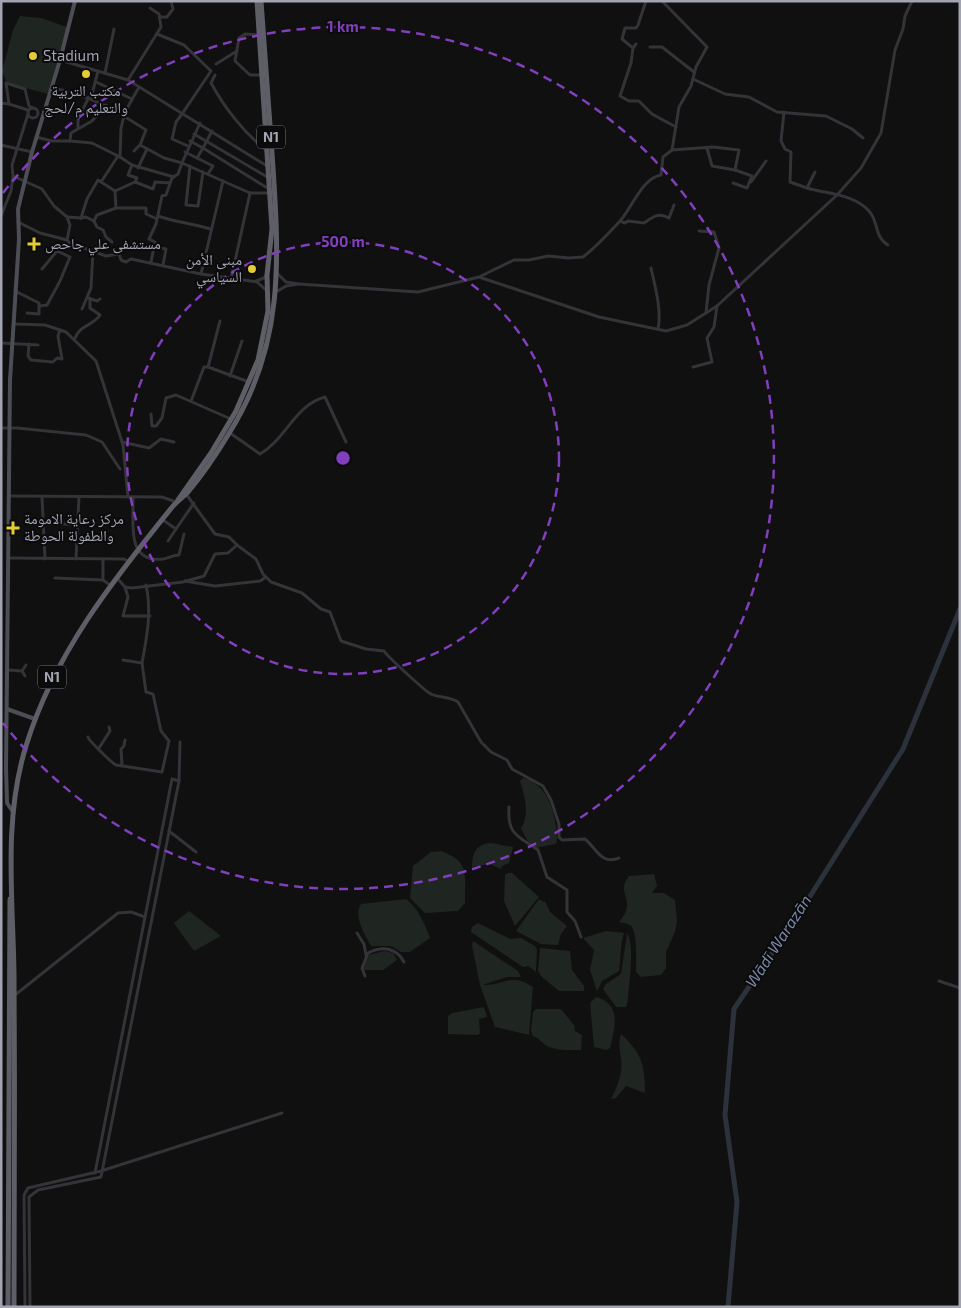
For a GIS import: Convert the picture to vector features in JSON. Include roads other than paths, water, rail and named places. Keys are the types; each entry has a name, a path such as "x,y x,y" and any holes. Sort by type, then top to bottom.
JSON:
{"highway":[{"name":"N1","path":"8,1307 11,886 13,812 22,758 35,718 68,647 111,586 163,520 232,420 250,382 262,346 268,311 267,273 272,229 257,1"},
{"name":"N1","path":"176,502 186,494 230,433 250,395 270,333 278,274 275,193 262,1"},
{"path":"267,273 274,269 278,274"},
{"path":"267,291 271,296 276,292"},
{"name":"N1","path":"11,886 14,996 14,1307"}],"main road":[{"path":"13,812 7,803 7,709 10,380 15,324 18,209 24,179 52,88 75,1"},
{"path":"7,709 35,718"}],"street":[{"path":"161,18 166,17 172,10 171,1"},
{"path":"633,48 622,39 623,31 625,28 636,28 646,1"},
{"path":"278,274 286,282 299,284 418,292 479,277 514,260 529,260 548,256 583,257 620,221 638,193 651,178 661,175 663,157 672,150 676,139 674,130 679,107 707,47 662,1"},
{"path":"479,277 584,313 658,329 676,329 706,314 837,195 861,168 870,149 879,138 885,120 895,50 903,29 904,16 912,1"},
{"path":"128,80 162,24 158,13 150,8"},
{"path":"105,72 114,29"},
{"path":"157,34 184,45 211,71 176,122 172,139 188,146"},
{"path":"259,35 245,34 239,38 235,60 250,75 262,75"},
{"path":"636,44 633,48 631,63 620,96 629,101 638,101 652,114 676,127"},
{"path":"650,47 662,47 694,72"},
{"path":"216,64 237,51"},
{"path":"60,60 128,80 268,166"},
{"path":"78,128 79,115 90,98 98,71"},
{"path":"215,75 210,83 217,94 252,137 266,150"},
{"path":"1,78 6,83 24,89 28,106 44,111"},
{"path":"693,79 713,91 749,97 777,112 826,116 852,129 862,138"},
{"path":"96,82 132,98"},
{"path":"6,83 9,104"},
{"path":"101,182 119,156 124,115 139,87"},
{"path":"52,88 106,104 146,130 140,146 134,151"},
{"path":"1,103 9,104 28,112 33,118 41,120"},
{"path":"70,141 71,133 100,114 106,104"},
{"path":"1,216 12,191 12,165 28,112 34,108"},
{"path":"33,118 38,115 34,108"},
{"path":"784,112 781,141 785,149 791,152 790,182 848,198 869,211 881,240 888,245"},
{"path":"152,262 155,242 149,239 157,218 159,202 162,196 166,195 170,183 182,163 185,152 200,123"},
{"path":"198,158 212,131"},
{"path":"194,134 269,178"},
{"path":"36,137 52,141 92,142 138,168 175,177"},
{"path":"190,141 269,191"},
{"path":"1,145 32,152"},
{"path":"140,146 164,158 190,166 250,193 269,191"},
{"path":"672,150 707,148 739,150 735,170"},
{"path":"707,148 712,166 735,170 752,176 748,187"},
{"path":"138,168 147,149"},
{"path":"185,152 213,166 208,174"},
{"path":"748,187 766,160"},
{"path":"132,165 128,175 137,178 135,182"},
{"path":"190,166 186,206 198,206 203,172"},
{"path":"807,188 815,172"},
{"path":"13,176 24,179 42,190 54,206 67,216 86,217 94,221 97,227 103,230 106,237 112,242"},
{"path":"81,218 91,191 98,180 115,191"},
{"path":"201,274 222,181"},
{"path":"115,191 135,182 153,189 155,182 170,183"},
{"path":"733,183 748,187"},
{"path":"115,191 116,208"},
{"path":"231,279 250,193"},
{"path":"620,221 625,223 628,221 644,222 653,216 660,215 669,218 674,205"},
{"path":"94,221 97,215 116,208 146,208 146,214 157,218 172,222 181,221 210,229"},
{"path":"67,216 70,225 67,240"},
{"path":"18,222 40,233 67,240 93,252 106,256 119,254 121,260 126,262 131,259 152,262 201,274 246,282 257,282 267,291"},
{"path":"699,231 714,232 719,248 710,285 706,314"},
{"path":"154,247 166,249 163,265"},
{"path":"40,306 47,305 70,257 57,251 42,269"},
{"path":"82,309 92,284 93,252"},
{"path":"651,268 657,287 657,310 661,318 658,329"},
{"path":"246,282 261,279 267,273"},
{"path":"276,292 286,286 299,284"},
{"path":"15,291 33,298 40,306 39,314 27,313"},
{"path":"88,298 97,301 100,299"},
{"path":"74,338 79,329 100,315 90,308 88,298"},
{"path":"693,367 712,362 707,338 714,327 717,306"},
{"path":"208,367 220,321"},
{"path":"15,324 45,325 60,330 74,338 96,361 122,442 128,496"},
{"path":"29,344 28,356 31,360 53,362 57,358 62,359 58,336 60,330"},
{"path":"230,376 242,341"},
{"path":"1,343 38,345"},
{"path":"191,401 204,367 250,382"},
{"path":"151,414 152,426 156,426 162,418 166,398 176,395 232,420"},
{"path":"230,433 260,454 285,433 298,413 318,399 325,397 346,442"},
{"path":"1,428 72,433 96,439 102,442 120,469"},
{"path":"122,442 149,448 161,439 174,442"},
{"path":"186,494 215,534 229,537 260,563 266,577 282,587 302,593 321,609 330,612 341,641 357,647 384,651 392,662 404,670 428,692 452,698 458,702 481,742 491,752 507,760 512,769 543,786 551,800 559,824 559,837 562,840 585,839 601,858 612,860 619,858"},
{"path":"9,496 162,497 176,502"},
{"path":"133,496 134,543 138,552 146,556 164,559 178,555 184,534"},
{"path":"42,497 45,559"},
{"path":"76,559 79,497"},
{"path":"168,541 194,503"},
{"path":"163,520 176,529"},
{"path":"44,524 78,524"},
{"path":"125,587 132,588 184,581 204,576 215,554 228,553 237,545"},
{"path":"9,558 124,559 130,562"},
{"path":"103,559 103,580"},
{"path":"184,581 215,586 260,581 266,577"},
{"path":"55,578 103,580 111,586"},
{"path":"117,578 125,587 128,596 123,616 150,616"},
{"path":"88,737 110,762 122,766 162,772 169,741 161,731 153,694 146,692 142,664 150,616 146,585"},
{"path":"3,622 8,622"},
{"path":"123,660 142,664"},
{"path":"22,671 26,665"},
{"path":"1,676 8,672 22,671"},
{"path":"22,671 25,676"},
{"path":"99,748 110,731 110,726"},
{"path":"122,766 120,749 124,746 125,740"},
{"path":"30,1307 29,1197 38,1190 101,1177 179,781 180,742"},
{"path":"95,1172 172,779 179,781"},
{"path":"509,807 512,831 521,840 538,850 547,877 567,890 567,912 575,921 581,937"},
{"path":"168,831 196,852"},
{"path":"14,996 118,913 131,912 145,917"},
{"path":"357,932 364,944 366,955 362,968 365,976"},
{"path":"366,955 372,951 388,949 400,955 404,962"},
{"path":"939,980 960,988"},
{"path":"25,1307 24,1195 28,1188 101,1171 282,1113"}],"waterway":[{"name":"Wādī Warazān","path":"728,1307 737,1202 725,1115 734,1009 802,909 903,749 960,609"}],"place":[{"name":"Stadium","path":"33,56"},
{"name":"مكتب التربية والتعليم م/لحج","path":"86,74"},
{"name":"مستشفى علي جاحص","path":"34,244"},
{"name":"مبنى الأمن السياسي","path":"252,269"},
{"name":"مركز رعاية الامومة والطفولة الحوطة","path":"13,528"}]}
